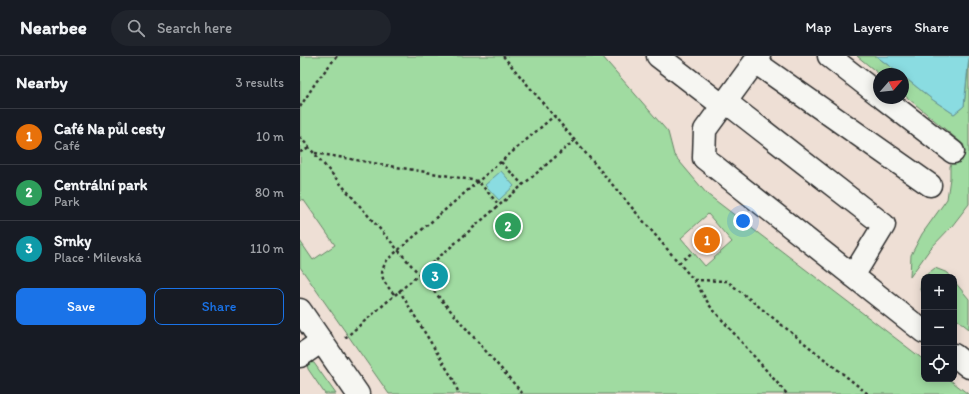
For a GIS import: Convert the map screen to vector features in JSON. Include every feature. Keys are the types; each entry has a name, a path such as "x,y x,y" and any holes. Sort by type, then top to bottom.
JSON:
{"street":[{"path":"658,56 681,63 724,104 884,225 853,276"},
{"path":"829,56 873,90"},
{"path":"921,330 704,158 705,130 757,59 930,185"},
{"path":"891,104 953,152"},
{"path":"300,310 358,394"},
{"path":"300,356 322,341"},
{"path":"957,358 969,367"}],"path":[{"path":"300,107 316,82 338,56"},
{"path":"503,56 694,280 710,306 787,394"},
{"path":"394,294 385,282 381,273 382,267 398,250 554,116"},
{"path":"300,137 523,394"},
{"path":"345,338 394,294 575,140"},
{"path":"300,152 310,148"},
{"path":"314,153 478,181 499,205"},
{"path":"502,162 523,185"},
{"path":"679,263 693,252"},
{"path":"694,280 727,281 868,394"},
{"path":"399,290 453,379 459,394"}],"green space":[{"path":"300,56 602,56 668,132 674,155 707,194 921,358 921,382 953,382 968,394 389,394 300,267 300,241 313,260 335,245 303,199 300,201","holes":["708,214 732,242 705,266 681,238"]},
{"path":"857,56 876,56 892,68 873,69"},
{"path":"969,61 969,204 952,226 930,249 910,277 911,255 922,234 947,199 950,166 964,145 909,99 909,81 933,100 954,114 964,106"},
{"path":"935,268 949,274 927,274"},
{"path":"957,285 969,299 969,329 957,319"},
{"path":"310,362 314,363 336,394 325,394 308,369 307,364"}],"water":[{"path":"876,56 969,56 964,106 954,114 933,100 909,81 909,68 892,68"},
{"path":"501,171 514,186 499,200 485,185"}],"place":[{"name":"Centrální park","path":"508,226"},
{"name":"Café Na půl cesty","path":"707,240"},
{"name":"Srnky","path":"435,276"}]}
